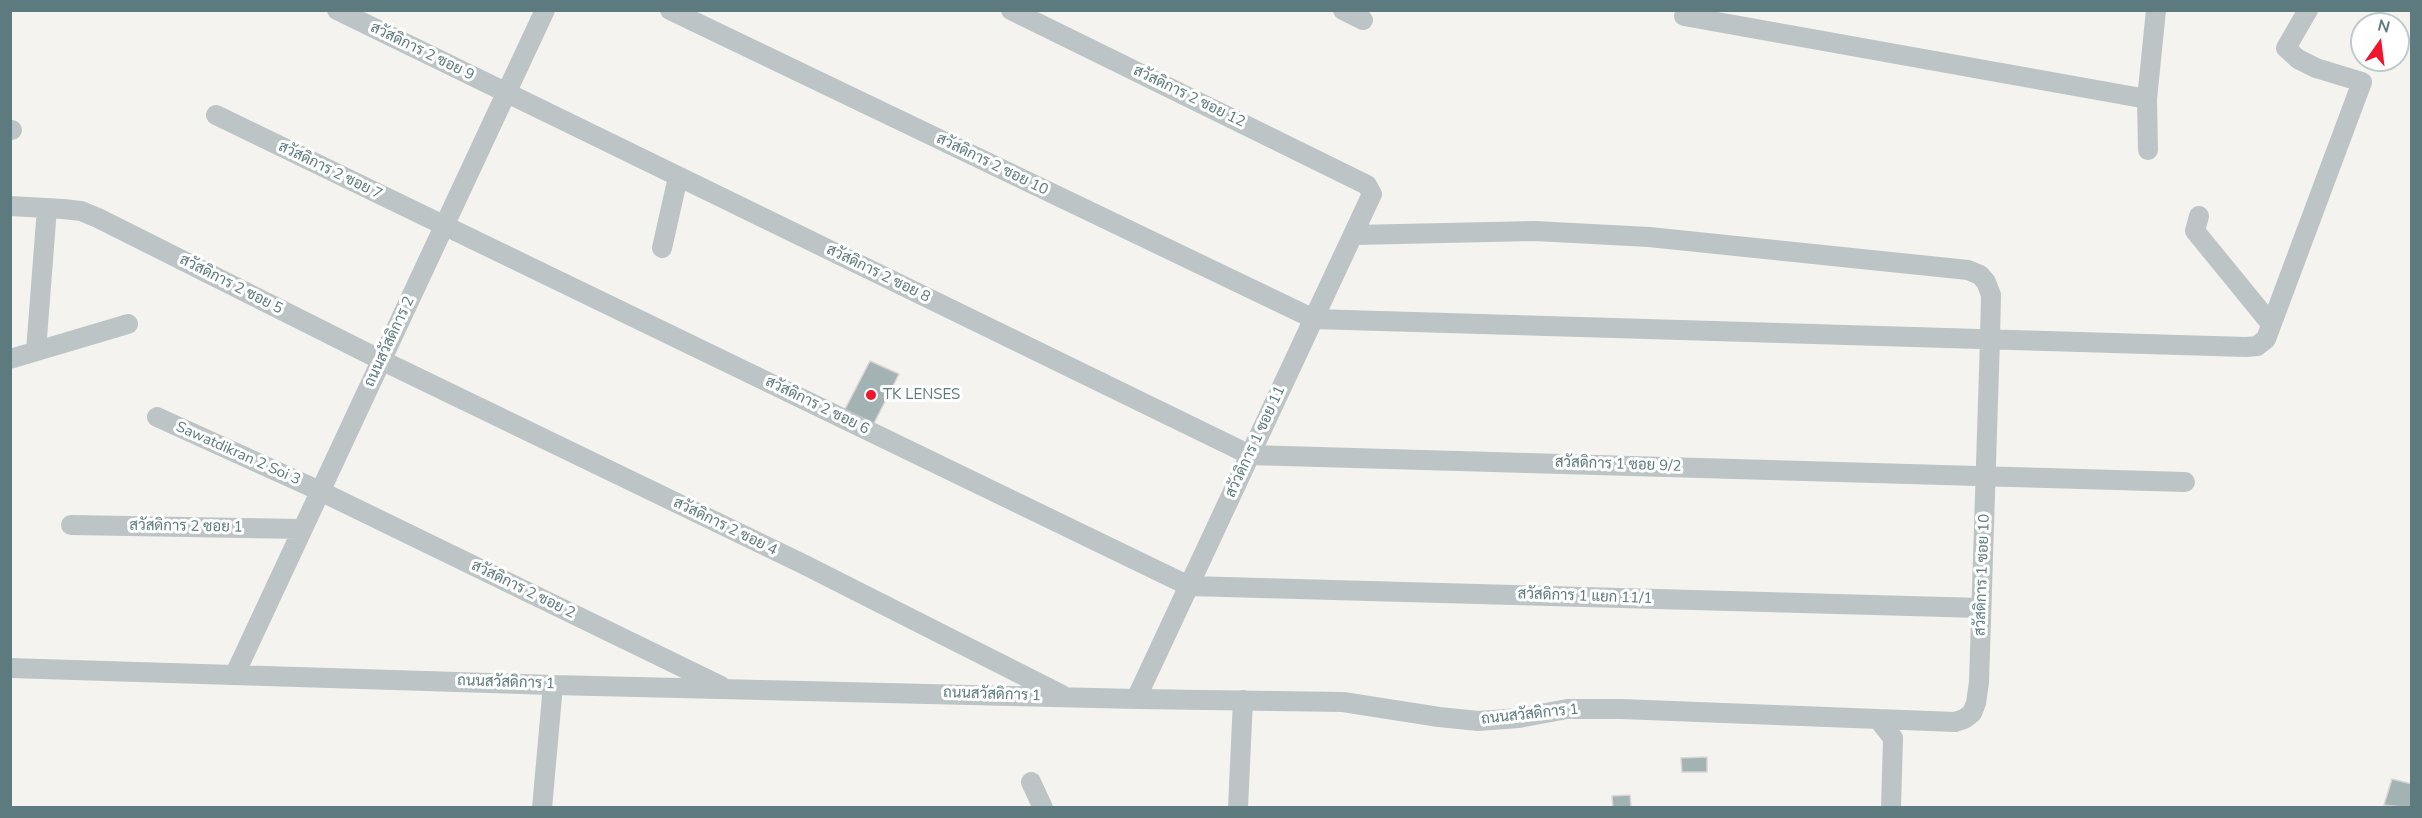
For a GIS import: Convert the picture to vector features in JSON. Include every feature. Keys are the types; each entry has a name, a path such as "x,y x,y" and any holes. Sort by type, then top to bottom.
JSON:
{"street":[{"name":"สวัสดิการ 2 ซอย 9","path":"337,10 506,94"},
{"name":"ถนนสวัสดิการ 2","path":"235,674 545,10"},
{"name":"สวัสดิการ 2 ซอย 10","path":"670,10 1314,319"},
{"name":"สวัสดิการ 2 ซอย 12","path":"1011,10 1367,185"},
{"path":"1343,10 1363,20"},
{"path":"2148,150 2147,99 2156,10"},
{"path":"1314,319 2257,346 2266,339 2362,82 2316,68 2298,59 2286,48 2308,10"},
{"path":"1684,16 2147,99"},
{"name":"สวัสดิการ 2 ซอย 8","path":"506,94 1250,455"},
{"name":"สวัสดิการ 2 ซอย 7","path":"216,115 445,226"},
{"path":"663,248 678,177"},
{"name":"สวัวดิการ 1 ซอย 11","path":"1136,699 1370,202 1372,194 1367,185"},
{"name":"สวัสดิการ 2 ซอย 5","path":"10,206 81,211 98,218 381,360"},
{"path":"36,351 47,208"},
{"path":"2199,216 2195,231 2271,324"},
{"name":"สวัสดิการ 2 ซอย 6","path":"445,226 1189,586"},
{"name":"สวัสดิการ 1 ซอย 10","path":"1354,235 1535,231 1649,237 1968,270 1980,275 1986,282 1990,296 1990,339 1979,682 1976,703 1972,713 1955,722 1878,719"},
{"path":"10,358 128,324"},
{"name":"สวัสดิการ 2 ซอย 4","path":"381,360 803,564 1067,698"},
{"name":"Sawatdikran 2 Soi 3","path":"157,417 320,491"},
{"name":"สวัสดิการ 1 ซอย 9/2","path":"1250,455 2185,482"},
{"name":"สวัสดิการ 2 ซอย 2","path":"320,491 726,688"},
{"name":"สวัสดิการ 2 ซอย 1","path":"71,525 301,529"},
{"name":"สวัสดิการ 1 แยก 11/1","path":"1189,586 1981,608"},
{"name":"ถนนสวัสดิการ 1","path":"10,668 553,685 1067,698 1343,702 1478,721 1519,718 1567,710 1610,709 1878,719"},
{"path":"542,807 553,685"},
{"path":"1238,807 1242,700"},
{"path":"1878,719 1893,738 1891,807"},
{"path":"1031,782 1042,807"}],"building":[{"name":"TK LENSES","path":"870,361 899,374 871,429 842,415"},
{"path":"1707,757 1707,772 1682,772 1681,758"},
{"path":"2392,779 2412,784 2412,808 2384,805"},
{"path":"1630,795 1631,808 1613,808 1612,796"}],"place":[{"name":"TK LENSES","path":"871,395"}]}
